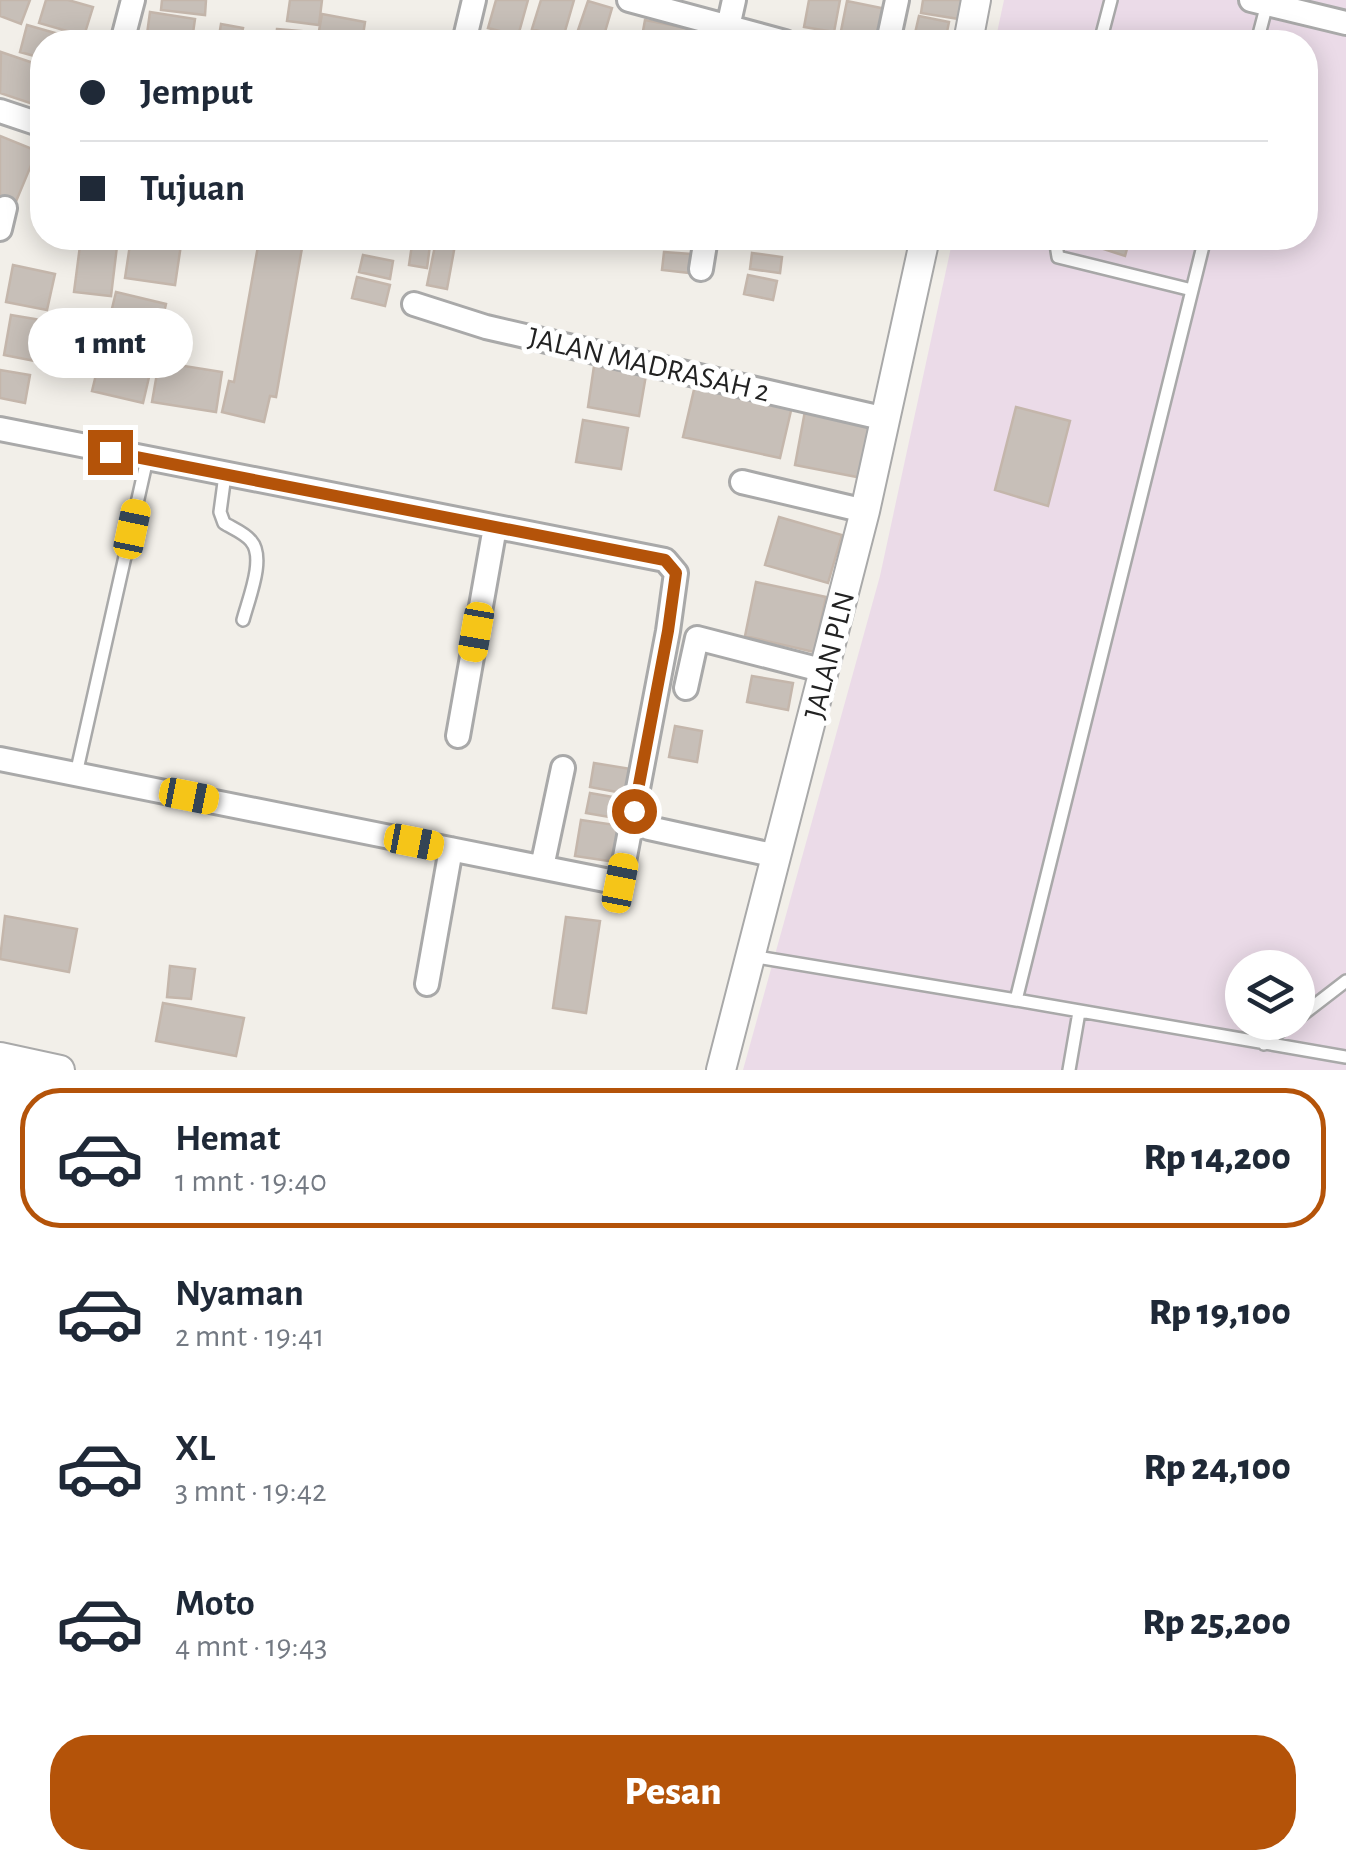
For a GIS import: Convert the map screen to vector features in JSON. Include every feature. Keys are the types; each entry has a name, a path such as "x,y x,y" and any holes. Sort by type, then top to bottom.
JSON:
{"street":[{"path":"125,30 133,0"},
{"path":"467,30 474,0"},
{"path":"629,0 727,30"},
{"path":"734,0 737,30"},
{"path":"891,30 897,0"},
{"path":"970,30 976,0"},
{"path":"1259,2 1346,23"},
{"path":"0,111 30,120"},
{"path":"701,270 704,250"},
{"name":"JALAN PLN","path":"721,1070 865,510 922,250"},
{"name":"JALAN MADRASAH 2","path":"414,304 486,326 886,419"},
{"path":"0,429 665,560 676,573 620,883 0,759"},
{"path":"742,482 865,510"},
{"path":"458,736 495,528"},
{"path":"686,688 697,638 825,671"},
{"path":"542,867 562,768"},
{"path":"649,828 777,856"},
{"path":"426,984 452,849"},
{"path":"0,1058 60,1070"}],"lane":[{"path":"1103,30 1111,0"},
{"path":"1258,30 1259,2"},
{"path":"1055,250 1058,257 1192,290"},
{"path":"1016,1000 1202,250"},
{"path":"76,774 148,459"},
{"path":"225,475 220,512 224,524 256,546 256,566 242,620"},
{"path":"751,956 1346,1057"},
{"path":"1315,1005 1346,981"},
{"path":"1069,1070 1079,1012"},
{"path":"1264,1044 1269,1040"}],"shaded area":[{"path":"1004,0 1346,0 1346,1070 743,1070 880,576 950,250 1318,250 1318,30 998,30"}],"building":[{"path":"0,0 30,0 21,24 0,16"},
{"path":"46,0 68,0 93,7 86,30 63,30 39,23"},
{"path":"162,0 206,0 205,15 161,10"},
{"path":"290,0 322,0 319,25 287,21"},
{"path":"496,0 528,0 520,30 488,28"},
{"path":"541,0 574,0 565,30 532,29"},
{"path":"809,0 840,0 834,30 804,27"},
{"path":"923,0 968,0 965,20 921,13"},
{"path":"588,1 612,8 606,30 578,30"},
{"path":"847,1 891,10 887,30 841,30"},
{"path":"150,12 195,19 193,30 148,30"},
{"path":"322,14 365,22 364,30 319,30"},
{"path":"919,16 949,22 947,30 916,30"},
{"path":"645,20 687,28 687,30 643,30"},
{"path":"221,24 243,28 243,30 220,30"},
{"path":"27,25 44,30 30,30 30,55 20,52"},
{"path":"1,52 30,62 30,103 0,93"},
{"path":"0,136 30,148 30,168 15,204 0,198"},
{"path":"79,250 117,250 111,296 74,292"},
{"path":"129,250 180,250 175,285 125,278"},
{"path":"257,250 302,250 276,397 270,396 264,422 222,412 229,381 234,382"},
{"path":"411,250 429,250 427,268 409,265"},
{"path":"434,250 454,250 447,289 427,285"},
{"path":"664,252 691,254 690,273 662,270"},
{"path":"752,253 782,257 780,273 750,269"},
{"path":"363,255 393,261 390,279 359,272"},
{"path":"13,265 55,274 47,310 6,302"},
{"path":"748,275 777,281 773,300 744,294"},
{"path":"357,277 390,285 385,306 352,298"},
{"path":"116,292 166,304 143,403 92,391"},
{"path":"11,315 47,321 40,362 4,355"},
{"path":"159,362 222,372 216,412 152,402"},
{"path":"594,366 646,375 639,416 588,407"},
{"path":"0,370 30,375 25,403 0,398"},
{"path":"696,381 793,402 780,458 683,437"},
{"path":"1016,407 1070,421 1048,506 995,490"},
{"path":"805,411 873,424 862,478 795,465"},
{"path":"583,420 628,428 621,469 576,462"},
{"path":"779,517 842,535 828,583 765,565"},
{"path":"756,582 826,597 814,652 745,636"},
{"path":"752,676 793,683 788,710 747,702"},
{"path":"675,726 702,731 697,762 669,757"},
{"path":"594,763 637,770 633,795 590,787"},
{"path":"590,793 630,800 627,820 586,813"},
{"path":"581,820 622,826 616,862 575,856"},
{"path":"5,916 77,929 69,972 0,959"},
{"path":"566,917 600,921 586,1013 553,1008"},
{"path":"170,966 195,969 191,999 167,997"},
{"path":"163,1003 244,1018 236,1056 156,1041"}],"route":[{"path":"110,452 665,560 676,573 634,811"}]}
